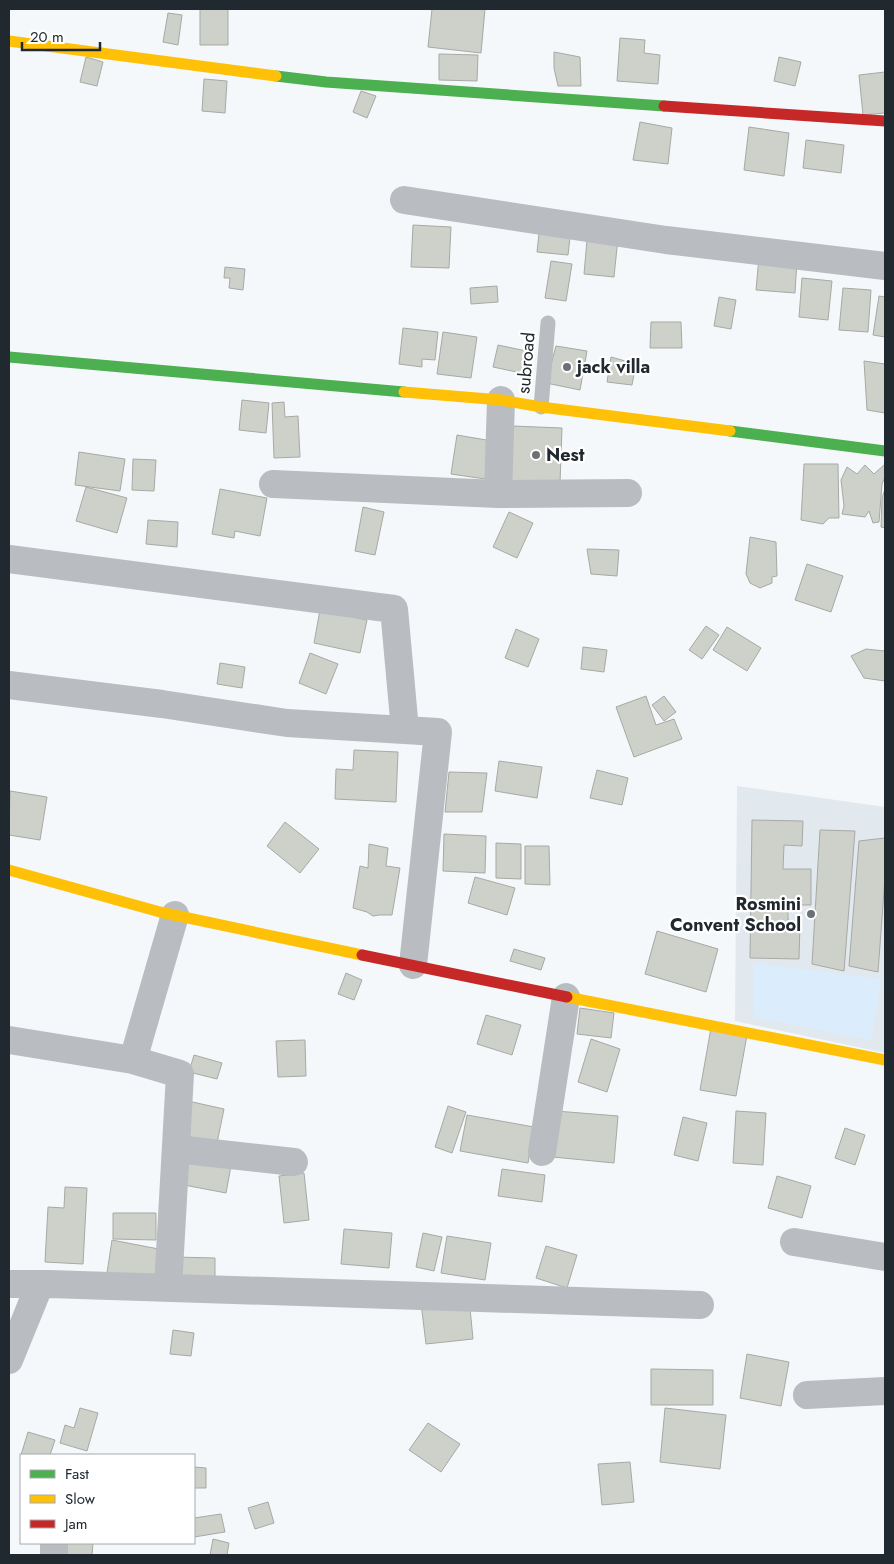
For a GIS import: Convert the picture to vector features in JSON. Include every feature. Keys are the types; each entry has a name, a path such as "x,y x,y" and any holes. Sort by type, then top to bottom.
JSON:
{"street":[{"path":"9,41 326,82 885,121"},
{"path":"404,200 666,240 885,266"},
{"path":"9,357 501,400 885,451"},
{"path":"498,494 501,400"},
{"path":"273,484 498,494 628,493"},
{"path":"9,559 394,609 406,730"},
{"path":"9,685 287,722 438,732 412,965"},
{"path":"9,870 150,909 566,997 885,1060"},
{"path":"132,1060 175,914"},
{"path":"542,1152 566,997"},
{"path":"9,1040 132,1060 180,1074 168,1288"},
{"path":"176,1149 294,1162"},
{"path":"794,1242 885,1257"},
{"path":"9,1284 700,1305"},
{"path":"9,1360 40,1284"},
{"path":"807,1395 885,1391"}],"lane":[{"name":"subroad","path":"541,406 548,323"}],"shaded area":[{"name":"Rosmini Convent School","path":"737,786 885,807 885,1053 735,1021"},
{"path":"753,963 881,979 871,1040 754,1017"}],"building":[{"path":"200,9 228,9 228,45 200,45"},
{"path":"432,9 485,9 481,53 428,47"},
{"path":"168,13 182,15 178,45 163,42"},
{"path":"620,38 645,40 644,53 660,55 658,84 617,81"},
{"path":"554,52 580,57 581,86 558,86 554,68"},
{"path":"439,54 478,55 477,81 439,80"},
{"path":"86,57 103,62 97,86 80,82"},
{"path":"779,57 801,62 795,86 774,81"},
{"path":"885,72 885,113 863,115 859,75"},
{"path":"204,79 227,81 225,113 202,111"},
{"path":"361,91 376,96 367,118 353,112"},
{"path":"640,122 672,128 668,164 633,160"},
{"path":"749,127 789,133 784,176 744,170"},
{"path":"806,140 844,145 841,173 803,168"},
{"path":"413,225 451,227 449,268 411,267"},
{"path":"539,234 570,237 568,255 537,252"},
{"path":"618,238 614,277 584,274 587,240"},
{"path":"759,257 797,260 795,293 756,290"},
{"path":"551,261 572,264 566,301 545,298"},
{"path":"225,267 245,269 243,290 229,288 230,278 224,278"},
{"path":"802,278 832,281 828,320 799,317"},
{"path":"497,286 498,302 471,304 470,288"},
{"path":"843,288 871,290 868,332 839,330"},
{"path":"879,296 885,297 885,337 873,335"},
{"path":"719,297 736,300 731,329 714,326"},
{"path":"651,322 681,322 682,348 650,348"},
{"path":"403,328 438,332 435,360 422,359 422,367 399,364"},
{"path":"443,332 477,337 471,378 437,374"},
{"path":"498,345 531,352 526,374 493,367"},
{"name":"jack villa","path":"556,346 587,351 580,390 546,383"},
{"path":"611,357 636,364 632,385 607,382"},
{"path":"864,361 885,364 885,413 867,410"},
{"path":"242,400 269,403 266,433 239,430"},
{"path":"284,402 285,417 298,416 300,457 274,458 272,403"},
{"name":"Nest","path":"513,426 562,428 560,483 511,481"},
{"path":"457,435 498,442 492,480 451,474"},
{"path":"79,452 125,459 120,491 75,485"},
{"path":"133,459 156,460 154,491 132,490"},
{"path":"804,464 838,464 839,518 829,518 823,524 801,520"},
{"path":"885,464 879,522 873,523 869,511 865,517 842,514 844,506 841,480 847,467 857,474 865,465 874,474"},
{"path":"86,487 127,498 117,533 76,521"},
{"path":"220,489 267,498 260,536 235,531 234,538 212,534"},
{"path":"885,489 885,528 881,527 882,498"},
{"path":"363,507 384,512 375,555 355,551"},
{"path":"509,512 533,523 517,558 493,547"},
{"path":"148,520 178,522 177,547 146,544"},
{"path":"750,537 776,542 777,576 772,577 772,583 760,588 750,583 746,574"},
{"path":"587,549 619,550 617,576 591,574"},
{"path":"807,564 843,576 831,612 795,600"},
{"path":"320,610 367,620 360,653 314,643"},
{"path":"706,626 719,635 702,659 689,650"},
{"path":"727,627 761,648 747,671 713,650"},
{"path":"516,629 539,639 528,667 505,658"},
{"path":"583,647 607,650 604,672 581,669"},
{"path":"866,649 885,651 885,681 864,678 851,656"},
{"path":"310,653 338,664 326,694 299,683"},
{"path":"220,663 245,667 242,688 217,684"},
{"path":"646,696 656,725 674,719 682,739 634,757 616,707"},
{"path":"664,696 676,712 664,721 652,705"},
{"path":"354,750 398,752 396,802 335,799 336,769 353,770"},
{"path":"499,761 542,767 537,798 495,791"},
{"path":"597,770 628,778 622,805 590,798"},
{"path":"449,772 487,773 482,812 445,812"},
{"path":"10,791 47,797 40,840 9,835"},
{"path":"752,820 803,821 802,846 784,845 783,869 811,869 811,905 788,905 788,920 800,922 799,959 750,958"},
{"path":"285,822 319,849 300,873 267,846"},
{"path":"820,830 855,831 844,971 812,964"},
{"path":"444,834 486,836 485,873 443,871"},
{"path":"885,838 885,878 878,972 849,966 859,841"},
{"path":"496,843 521,844 521,879 496,878"},
{"path":"369,844 388,848 386,866 400,868 392,915 373,916 353,908 360,866 368,868"},
{"path":"525,846 549,846 550,885 525,884"},
{"path":"475,877 515,888 507,915 468,903"},
{"path":"657,931 718,949 706,992 645,974"},
{"path":"514,949 545,958 541,970 510,961"},
{"path":"346,973 362,980 354,1000 338,994"},
{"path":"580,1008 614,1013 611,1038 577,1034"},
{"path":"486,1015 521,1025 512,1055 477,1044"},
{"path":"711,1028 747,1035 736,1096 700,1090"},
{"path":"591,1039 620,1049 607,1092 578,1082"},
{"path":"305,1040 306,1076 278,1077 276,1041"},
{"path":"194,1055 222,1063 217,1079 189,1072"},
{"path":"188,1101 224,1109 217,1143 181,1135"},
{"path":"448,1106 466,1112 452,1153 435,1147"},
{"path":"556,1111 618,1116 614,1163 553,1157"},
{"path":"736,1111 766,1113 763,1165 733,1163"},
{"path":"467,1115 534,1127 528,1163 460,1151"},
{"path":"683,1117 707,1123 698,1161 674,1155"},
{"path":"845,1128 865,1135 855,1165 835,1158"},
{"path":"190,1157 231,1166 226,1193 184,1185"},
{"path":"502,1169 545,1175 542,1202 498,1196"},
{"path":"304,1173 309,1220 284,1223 279,1176"},
{"path":"777,1176 811,1186 802,1218 768,1208"},
{"path":"65,1187 87,1188 83,1264 45,1262 48,1207 64,1208"},
{"path":"113,1213 156,1213 156,1240 113,1239"},
{"path":"344,1229 392,1233 389,1268 341,1264"},
{"path":"423,1233 442,1237 434,1271 416,1267"},
{"path":"447,1236 491,1243 485,1280 441,1273"},
{"path":"112,1240 164,1250 158,1282 107,1273"},
{"path":"546,1246 577,1255 567,1288 536,1278"},
{"path":"175,1257 215,1258 215,1277 175,1277"},
{"path":"469,1298 473,1339 426,1344 421,1303"},
{"path":"173,1330 194,1333 191,1356 170,1354"},
{"path":"747,1354 789,1362 781,1406 740,1398"},
{"path":"651,1369 713,1370 713,1405 651,1405"},
{"path":"80,1408 98,1413 87,1451 60,1443 65,1425 74,1428"},
{"path":"665,1408 726,1415 720,1469 660,1462"},
{"path":"428,1423 460,1444 441,1472 409,1450"},
{"path":"28,1432 55,1440 50,1454 21,1454"},
{"path":"630,1462 634,1502 602,1505 598,1464"},
{"path":"195,1467 206,1468 206,1488 195,1488"},
{"path":"268,1502 274,1523 255,1529 248,1508"},
{"path":"221,1514 225,1532 195,1537 195,1518"},
{"path":"213,1539 229,1543 227,1555 210,1555"},
{"path":"61,1544 93,1544 92,1555 61,1555"}],"traffic: fast":[{"path":"276,76 326,82 664,106"},
{"path":"9,357 404,392"},
{"path":"730,431 885,451"}],"traffic: slow":[{"path":"9,41 276,76"},
{"path":"404,392 501,400 541,407 730,431"},
{"path":"9,870 160,912 362,955"},
{"path":"567,997 885,1060"}],"traffic: jam":[{"path":"664,106 885,121"},
{"path":"362,955 567,997"}],"place":[{"name":"jack villa","path":"567,367"},
{"name":"Nest","path":"536,455"},
{"name":"Rosmini Convent School","path":"811,914"}]}
